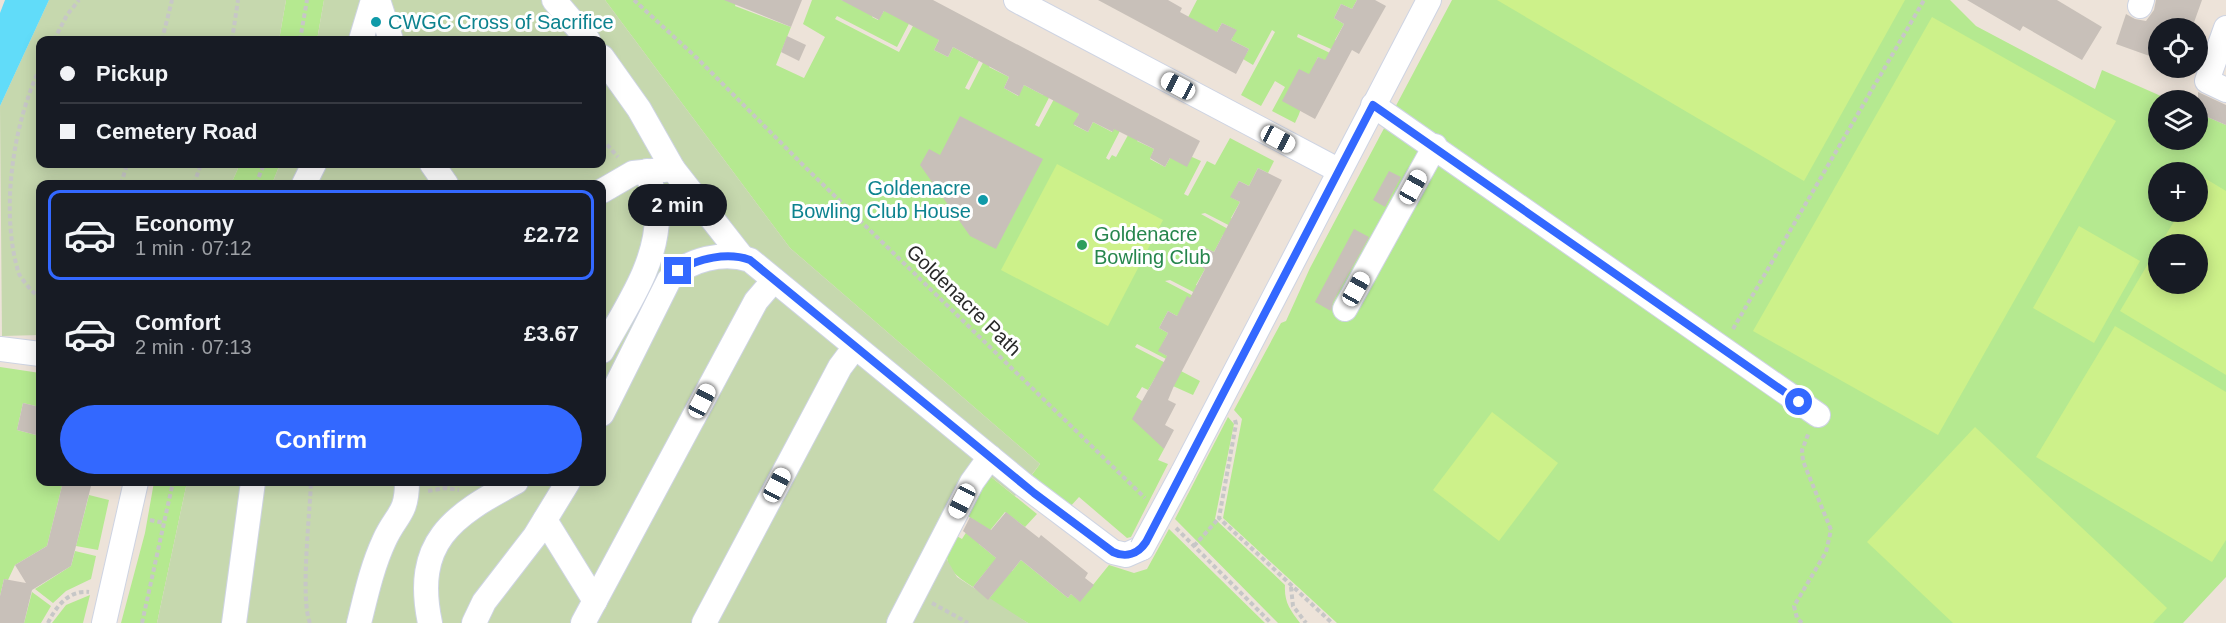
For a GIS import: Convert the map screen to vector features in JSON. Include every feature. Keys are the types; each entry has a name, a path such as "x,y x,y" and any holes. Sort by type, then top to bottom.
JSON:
{"street":[{"path":"362,36 373,0"},
{"path":"378,0 390,36"},
{"path":"554,0 585,36"},
{"path":"1016,0 1041,6 1338,170"},
{"path":"606,406 669,279 678,271 696,262 742,257 750,260 990,457 1113,552 1126,555 1142,548 1429,0"},
{"path":"2226,28 2207,81 2226,90"},
{"path":"606,63 639,109 673,168 742,257"},
{"path":"1373,105 1818,415"},
{"path":"1345,309 1435,146"},
{"path":"606,189 633,173 673,168"},
{"path":"606,343 647,266 655,234 657,214 647,171"},
{"path":"583,623 756,302 774,280"},
{"path":"704,623 840,367 855,347"},
{"path":"0,349 36,354"},
{"path":"900,623 972,482 990,457"},
{"path":"104,623 135,486"},
{"path":"234,623 252,486"},
{"path":"430,623 426,606 427,576 431,554 445,531 466,510 508,486"},
{"path":"474,623 484,602 545,520 566,486"},
{"path":"359,623 374,567 407,492"},
{"path":"545,520 595,601"}],"path":[{"path":"56,36 67,15 79,0"},
{"path":"163,36 172,0"},
{"path":"233,36 238,0"},
{"path":"301,36 307,0"},
{"name":"Goldenacre Path","path":"634,0 698,59 805,167 1152,505"},
{"path":"1722,348 1923,0"},
{"path":"4,183 9,153 36,76"},
{"path":"8,257 23,280 36,293"},
{"path":"1194,546 1219,518 1236,424 1220,402"},
{"path":"1802,623 1797,618 1794,606 1826,552 1831,530 1802,455 1804,443 1818,415"},
{"path":"142,623 171,486"},
{"path":"310,623 306,614 306,591 311,486"},
{"path":"407,492 420,493 445,488 469,491 485,498"},
{"path":"1219,518 1332,623"},
{"path":"1169,521 1271,623"},
{"path":"1291,585 1293,606 1306,623"},
{"path":"48,623 60,604 73,594 81,591 110,597"},
{"path":"915,594 968,623"}],"green space":[{"path":"49,0 286,0 280,36 36,36 36,168 238,168 233,180 36,180 36,335 2,336 0,106"},
{"path":"286,0 324,0 318,36 280,36"},
{"path":"324,0 605,0 790,248 1040,464 1015,496 991,477 986,477 946,547 946,558 957,577 1028,623 157,623 186,486 606,486 606,180 274,180 278,168 606,168 606,36 318,36"},
{"path":"605,0 737,0 735,6 791,27 776,65 804,78 825,37 803,24 812,0 841,0 877,7 872,17 878,20 884,11 916,10 897,47 837,16 835,19 899,52 920,13 939,40 934,50 948,57 953,47 973,58 980,44 986,47 965,88 969,90 990,49 996,53 989,67 1009,77 1004,88 1018,96 1024,85 1043,95 1051,81 1056,84 1035,125 1039,127 1061,86 1079,114 1074,125 1088,132 1093,122 1112,132 1120,118 1125,121 1106,158 1109,160 1112,155 1116,157 1133,126 1142,130 1137,141 1154,149 1150,159 1165,167 1170,158 1192,157 1201,161 1184,194 1188,196 1207,161 1215,165 1230,138 1274,161 1268,173 1258,168 1249,186 1239,181 1231,197 1240,202 1231,218 1241,224 1238,230 1205,213 1201,214 1237,234 1223,235 1214,252 1203,247 1195,263 1205,269 1196,285 1207,291 1203,297 1170,280 1165,281 1201,300 1177,316 1168,311 1159,328 1168,333 1159,351 1169,357 1168,360 1137,344 1135,347 1200,381 1193,395 1155,378 1148,390 1142,387 1136,397 1142,401 1164,449 1158,460 1168,464 1131,537 1127,538 1079,497 1069,508 1028,480 1040,464 790,248"},
{"path":"1197,0 1357,0 1352,9 1341,4 1334,18 1344,24 1335,40 1346,46 1342,54 1298,34 1297,37 1332,54 1327,62 1318,57 1295,123 1272,111 1285,87 1275,81 1261,106 1241,95 1275,32 1272,30 1253,65 1243,59 1249,49 1231,40 1236,30 1222,23 1217,32 1183,27"},
{"path":"1452,0 1950,0 1976,26 2095,89 2102,70 2148,90 2148,150 2208,150 2208,117 2226,125 2226,577 2183,623 1337,623 1223,518 1242,419 1234,410 1281,323 1286,321 1310,268"},
{"path":"1497,0 1905,0 1804,181"},
{"path":"1932,17 2116,121 1938,435 1753,331"},
{"name":"Goldenacre Bowling Club","path":"1057,164 1163,220 1108,326 1001,270"},
{"path":"238,168 278,168 274,180 233,180"},
{"path":"2208,180 2226,191 2226,375 2120,311 2148,264 2148,294 2208,294 2208,234 2166,234 2174,222 2208,222"},
{"path":"2079,226 2140,261 2094,343 2033,308"},
{"path":"2115,326 2226,392 2226,540 2212,562 2036,457"},
{"path":"0,367 36,372 36,406 23,403 17,430 36,435 36,486 62,486 47,546 15,565 8,580 4,579 0,596"},
{"path":"1492,412 1558,463 1499,541 1433,490"},
{"path":"1228,417 1234,424 1215,519 1285,585 1288,606 1300,623 1278,623 1175,519"},
{"path":"1975,427 2167,608 2153,623 1953,623 1867,542"},
{"path":"986,477 991,477 1037,514 1025,527 1005,512 979,544 1012,571 1021,560 1068,598 1071,594 1080,601 1109,565 1134,573 1147,569 1169,529 1265,623 1028,623 988,600 1005,578 990,566 973,587 952,571 947,559 951,533 962,539 974,520 963,513"},
{"path":"153,486 186,486 157,623 121,623 145,533"},
{"path":"89,495 109,500 98,550 76,546"},
{"path":"75,551 96,556 91,579 66,591 53,603 35,589 71,566"},
{"path":"32,592 51,606 41,623 24,623"},
{"path":"90,595 83,623 52,623 66,605"}],"water":[{"path":"5,0 49,0 0,106 0,13"}],"building":[{"path":"724,0 802,0 791,27"},
{"path":"841,0 933,0 1200,141 1187,167 1170,158 1165,167 1150,158 1154,149 1114,129 1113,132 1093,122 1088,132 1073,124 1079,114 1024,85 1019,96 1004,88 1009,77 953,47 948,57 934,50 939,40 884,11 879,20"},
{"path":"1098,0 1168,0 1182,8 1180,12 1217,32 1222,23 1237,30 1231,40 1249,49 1236,74"},
{"path":"1357,0 1375,0 1386,6 1359,54 1352,50 1315,119 1282,101 1299,69 1309,74 1318,57 1325,60 1344,24 1334,18 1341,4 1352,9"},
{"path":"1967,0 2057,0 2102,27 2082,60 2023,26 2020,31"},
{"path":"2156,0 2202,0 2196,18 2148,18 2154,10"},
{"path":"2126,14 2146,21 2148,18 2148,55 2116,44"},
{"path":"787,36 806,45 799,61 781,52"},
{"path":"2208,97 2226,105 2226,125 2208,117"},
{"name":"Goldenacre Bowling Club House","path":"960,116 1043,159 996,249 970,236 920,165 929,149 940,155"},
{"path":"1258,168 1282,180 1173,388 1168,400 1176,404 1165,425 1174,430 1164,449 1132,419 1167,356 1158,351 1168,333 1159,328 1168,311 1177,316 1187,296 1190,298 1205,269 1194,263 1203,247 1214,252 1240,202 1230,197 1239,181 1249,186"},
{"path":"1389,171 1401,177 1385,207 1373,200"},
{"path":"1354,229 1369,237 1333,302 1331,311 1315,302"},
{"path":"23,403 36,406 36,435 17,430"},
{"path":"62,486 91,486 71,566 32,590 24,623 0,623 0,596 4,579 26,583 15,565 47,546"},
{"path":"1006,512 1039,538 1041,535 1088,573 1085,578 1094,585 1080,602 1071,594 1068,598 1021,560 988,600 973,587 996,558 963,531 970,517 991,530"}],"place":[{"name":"CWGC Cross of Sacrifice","path":"376,22"},
{"name":"Goldenacre Bowling Club House","path":"983,200"},
{"name":"Goldenacre Bowling Club","path":"1082,245"}],"route":[{"path":"678,271 687,265 716,258 733,256 750,260 880,369 1043,500 1113,552 1126,555 1142,548 1146,542 1373,105 1435,146 1799,402"}]}
